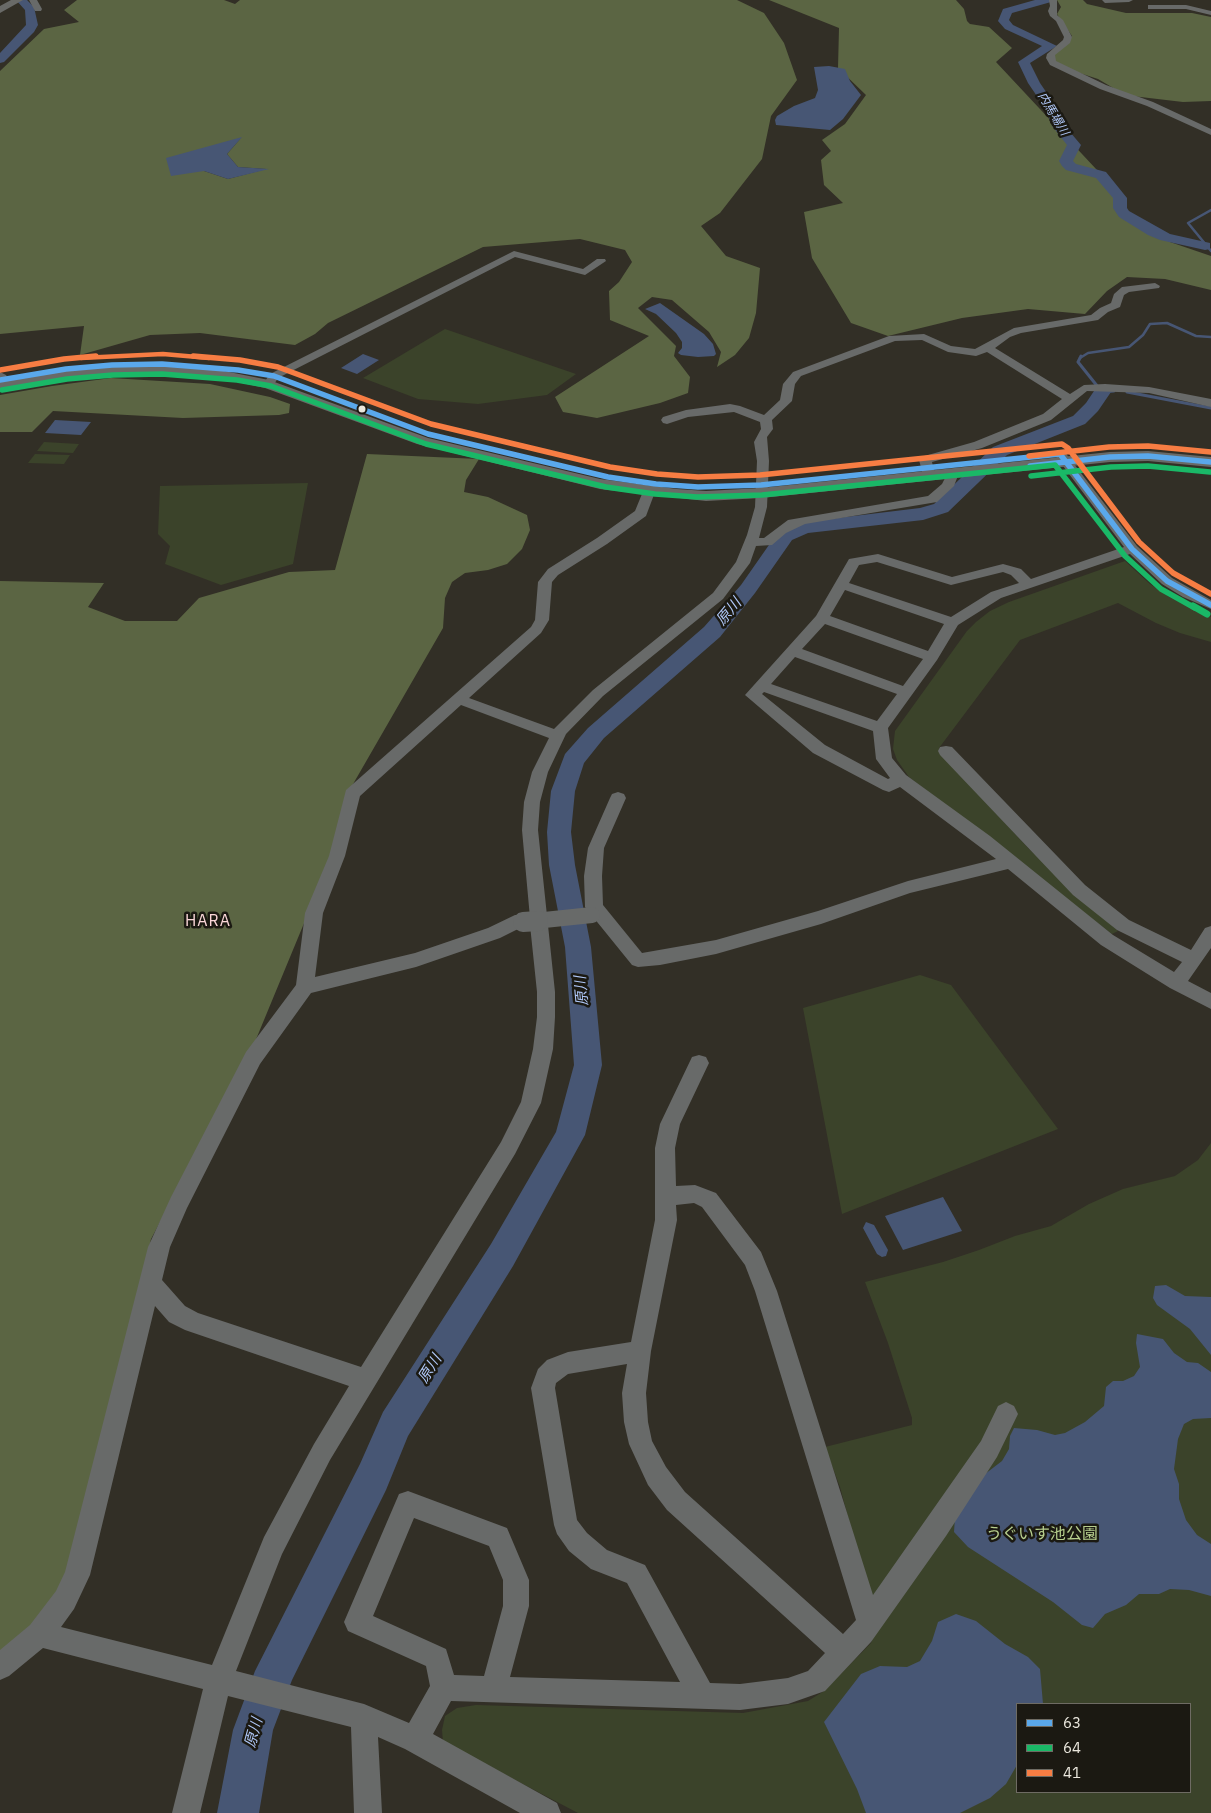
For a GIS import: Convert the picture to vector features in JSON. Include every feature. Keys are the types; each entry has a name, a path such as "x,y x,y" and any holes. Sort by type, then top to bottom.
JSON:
{"main road":[{"path":"0,10 17,1"},
{"path":"2,381 102,371 169,370 271,380 428,434 608,477 656,484 761,489"},
{"path":"271,380 423,441 600,484 649,492 706,496 1063,458 1148,456 1211,462"},
{"path":"1063,458 1110,449 1142,449 1211,454"}],"street":[{"path":"33,0 38,9"},
{"path":"1053,0 1054,6 1052,11 1054,16 1059,20 1068,37 1067,41 1051,54 1050,58 1053,63 1103,87 1150,104 1175,118 1211,132"},
{"path":"1104,0 1130,0"},
{"path":"1104,0 1120,8"},
{"path":"1151,7 1186,7 1211,13"},
{"path":"271,380 514,254 585,272 601,261"},
{"path":"186,1813 219,1680 273,1546 322,1452 508,1148 531,1103 543,1049 546,1018 546,992 530,830 532,802 540,772 558,736 574,715 598,693 718,596 743,563 752,542 761,507 763,461 760,442 761,436 767,429 767,415 786,400 788,384 797,374 893,338 924,337 948,349 976,353 1018,330 1094,318 1104,310 1116,305 1119,294 1126,289 1155,286"},
{"path":"988,348 1070,399"},
{"path":"928,471 925,460 978,445 1047,417 1084,388 1105,387 1150,390 1211,403"},
{"path":"667,420 686,414 736,408 766,420"},
{"path":"1063,458 1132,549 1167,581 1211,605"},
{"path":"752,542 767,542 793,523 805,520 932,499 948,486 962,469"},
{"path":"0,1667 38,1634 65,1600 77,1575 159,1247 178,1204 249,1067 305,987 314,913 337,856 352,794 536,630 542,620 544,582 553,572 602,541 641,513 649,492"},
{"path":"1132,549 996,595 952,622 932,657 880,728 884,759 900,779 1011,862 1107,940 1176,983 1211,1002"},
{"path":"900,779 889,786 819,749 753,695 822,618 854,562 878,558 951,581 1003,568 1016,572 1028,584"},
{"path":"842,585 952,622"},
{"path":"822,618 932,657"},
{"path":"794,651 906,692"},
{"path":"761,686 880,728"},
{"path":"458,698 558,736"},
{"path":"946,751 1079,890 1123,925 1194,960"},
{"path":"618,798 596,848 593,876 594,906 596,914 638,960 660,958 716,947 821,917 908,888 1011,862"},
{"path":"305,987 416,960 494,934 515,922 596,914"},
{"path":"1176,983 1194,960 1211,933"},
{"path":"699,1063 670,1124 665,1148 666,1220 640,1351 634,1393 636,1422 641,1444 657,1476 676,1501 843,1652"},
{"path":"666,1196 695,1194 709,1200 753,1259 766,1291 869,1622"},
{"path":"150,1283 178,1314 193,1322 366,1380"},
{"path":"640,1351 568,1363 555,1368 546,1377 543,1388 566,1525 578,1542 600,1560 620,1566 636,1574 702,1695"},
{"path":"444,1688 740,1697 788,1691 816,1682 869,1622 937,1527 989,1449 1006,1414"},
{"path":"415,1739 444,1688 437,1658 357,1622 408,1503 498,1537 516,1580 516,1606 494,1690"},
{"path":"38,1634 364,1717 415,1739 547,1813"},
{"path":"364,1717 368,1813"}],"green space":[{"path":"77,0 224,0 235,4 240,0 737,0 764,13 784,43 797,80 771,116 762,159 720,213 701,226 726,256 760,268 756,313 749,338 735,355 717,367 721,352 709,332 672,300 652,297 638,308 676,346 674,356 690,377 688,393 660,403 597,418 563,412 555,397 649,336 610,320 609,291 619,282 632,262 625,250 580,239 483,247 328,323 315,334 295,345 200,333 150,335 80,355 84,326 0,334 0,71 44,29 79,22 64,10","holes":["241,138 227,154 238,167 266,169 228,179 204,171"]},
{"path":"769,0 956,0 964,9 967,21 970,24 989,27 1012,48 996,62 1111,185 1118,204 1127,214 1170,242 1211,256 1211,290 1165,279 1127,277 1107,291 1085,314 1028,309 962,318 888,336 851,323 812,258 804,212 843,203 824,185 821,160 831,151 822,140 845,124 866,95 838,68 839,28"},
{"path":"1057,0 1083,0 1087,4 1126,13 1192,13 1211,17 1211,101 1183,102 1132,96 1098,79 1061,67 1051,59 1057,50 1070,40 1072,36 1057,14 1061,7"},
{"path":"445,329 576,374 547,395 478,404 418,399 363,378"},
{"path":"111,378 210,384 270,397 290,404 289,413 279,415 183,418 53,411 32,432 0,432 0,395"},
{"path":"44,442 79,444 73,453 37,451"},
{"path":"35,454 70,455 64,464 28,463"},
{"path":"367,454 479,459 466,480 464,492 488,497 527,515 530,530 522,549 507,564 488,570 465,573 452,582 445,598 443,628 345,798 331,858 252,1049 151,1239 69,1579 40,1619 0,1654 0,581 104,583 88,607 125,621 177,621 199,598 289,572 335,570"},
{"path":"308,483 293,564 221,585 165,564 170,546 158,534 160,486"},
{"path":"1125,561 1150,584 1171,598 1211,617 1211,642 1180,633 1156,623 1118,603 1020,640 939,748 940,753 1029,849 1118,931 1112,934 909,777 897,760 893,749 895,731 967,631 976,622 990,611 1009,602"},
{"path":"920,975 951,985 1058,1129 842,1214 803,1008"},
{"name":"うぐいす池公園","path":"1211,1143 1211,1813 578,1813 443,1742 442,1730 445,1716 457,1708 476,1705 743,1713 808,1701 824,1691 871,1643 877,1626 840,1487 825,1447 912,1425 912,1418 888,1343 865,1282 943,1262 1015,1236 1051,1226 1089,1204 1123,1189 1175,1176 1198,1160"}],"water":[{"path":"829,66 845,69 850,81 861,95 843,119 830,130 776,125 775,120 777,116 794,106 815,98 818,90 814,67"},
{"path":"242,137 227,154 238,167 269,169 228,179 204,171 171,176 166,158"},
{"path":"660,303 704,334 713,344 716,354 714,356 698,357 678,353 682,348 682,342 676,333 656,314 645,309"},
{"path":"363,354 379,360 357,374 341,368"},
{"path":"55,420 91,422 81,435 45,433"},
{"path":"943,1197 962,1231 903,1250 885,1216"},
{"path":"866,1222 874,1225 888,1250 886,1256 882,1257 877,1254 863,1228"},
{"path":"1166,1285 1185,1296 1211,1297 1211,1355 1190,1329 1157,1305 1153,1298 1155,1286"},
{"path":"1137,1334 1163,1339 1174,1353 1187,1362 1198,1363 1211,1372 1211,1418 1193,1419 1184,1424 1178,1439 1174,1469 1179,1484 1179,1499 1186,1520 1197,1535 1211,1544 1211,1596 1189,1590 1170,1589 1159,1594 1139,1594 1126,1605 1105,1614 1093,1628 1082,1625 1053,1602 968,1547 954,1532 955,1517 985,1474 1002,1461 1009,1449 1010,1436 1014,1428 1037,1430 1055,1435 1065,1433 1085,1422 1104,1406 1106,1387 1113,1381 1123,1381 1134,1376 1140,1367 1136,1343"},
{"path":"956,1614 976,1621 1005,1644 1028,1657 1040,1669 1043,1703 1016,1703 1016,1767 1006,1784 990,1798 960,1813 866,1813 857,1789 824,1722 861,1674 880,1666 907,1667 920,1661 932,1641 938,1622"}],"waterway":[{"path":"0,60 30,30 32,25 30,9 21,0"},
{"name":"内馬場川","path":"1047,0 1007,11 1003,21 1009,27 1051,46 1024,62 1034,83 1051,108 1059,127 1074,145 1066,161 1067,163 1071,167 1101,175 1120,198 1120,208 1124,214 1153,232 1165,237 1205,246"},
{"path":"1211,210 1188,223 1211,251"},
{"path":"1080,358 1088,353 1129,347 1143,335 1150,324 1167,323 1196,336 1211,337"},
{"path":"1080,358 1078,362 1102,392 1114,391"},
{"name":"原川","path":"238,1813 253,1730 275,1671 373,1477 395,1424 502,1255 570,1135 588,1065 578,947 562,865 559,832 563,791 573,760 596,733 712,632 748,589 785,536 804,528 923,514 941,508 1000,451 1079,420 1092,407 1102,392"},
{"path":"1127,392 1211,408"}],"transit line":[{"name":"41","path":"0,370 64,359 112,355 163,354 240,360 278,367 431,424 610,467 657,474 698,477 760,475 1062,444 1068,448 1139,542 1173,573 1211,594"},
{"name":"63","path":"0,380 66,369 112,365 162,364 238,370 274,376 428,434 608,477 656,484 698,487 761,485 1060,454 1132,549 1167,581 1211,605"},
{"name":"64","path":"2,390 67,379 113,375 162,374 237,380 271,386 426,444 606,487 655,494 697,497 762,495 1055,465 1125,556 1161,589 1207,614"},
{"name":"41","path":"1029,456 1109,447 1148,446 1211,452"},
{"name":"63","path":"1030,466 1110,457 1148,456 1211,462"},
{"name":"64","path":"1031,476 1111,467 1148,466 1210,472"}],"district":[{"name":"HARA","path":"208,921"}]}
